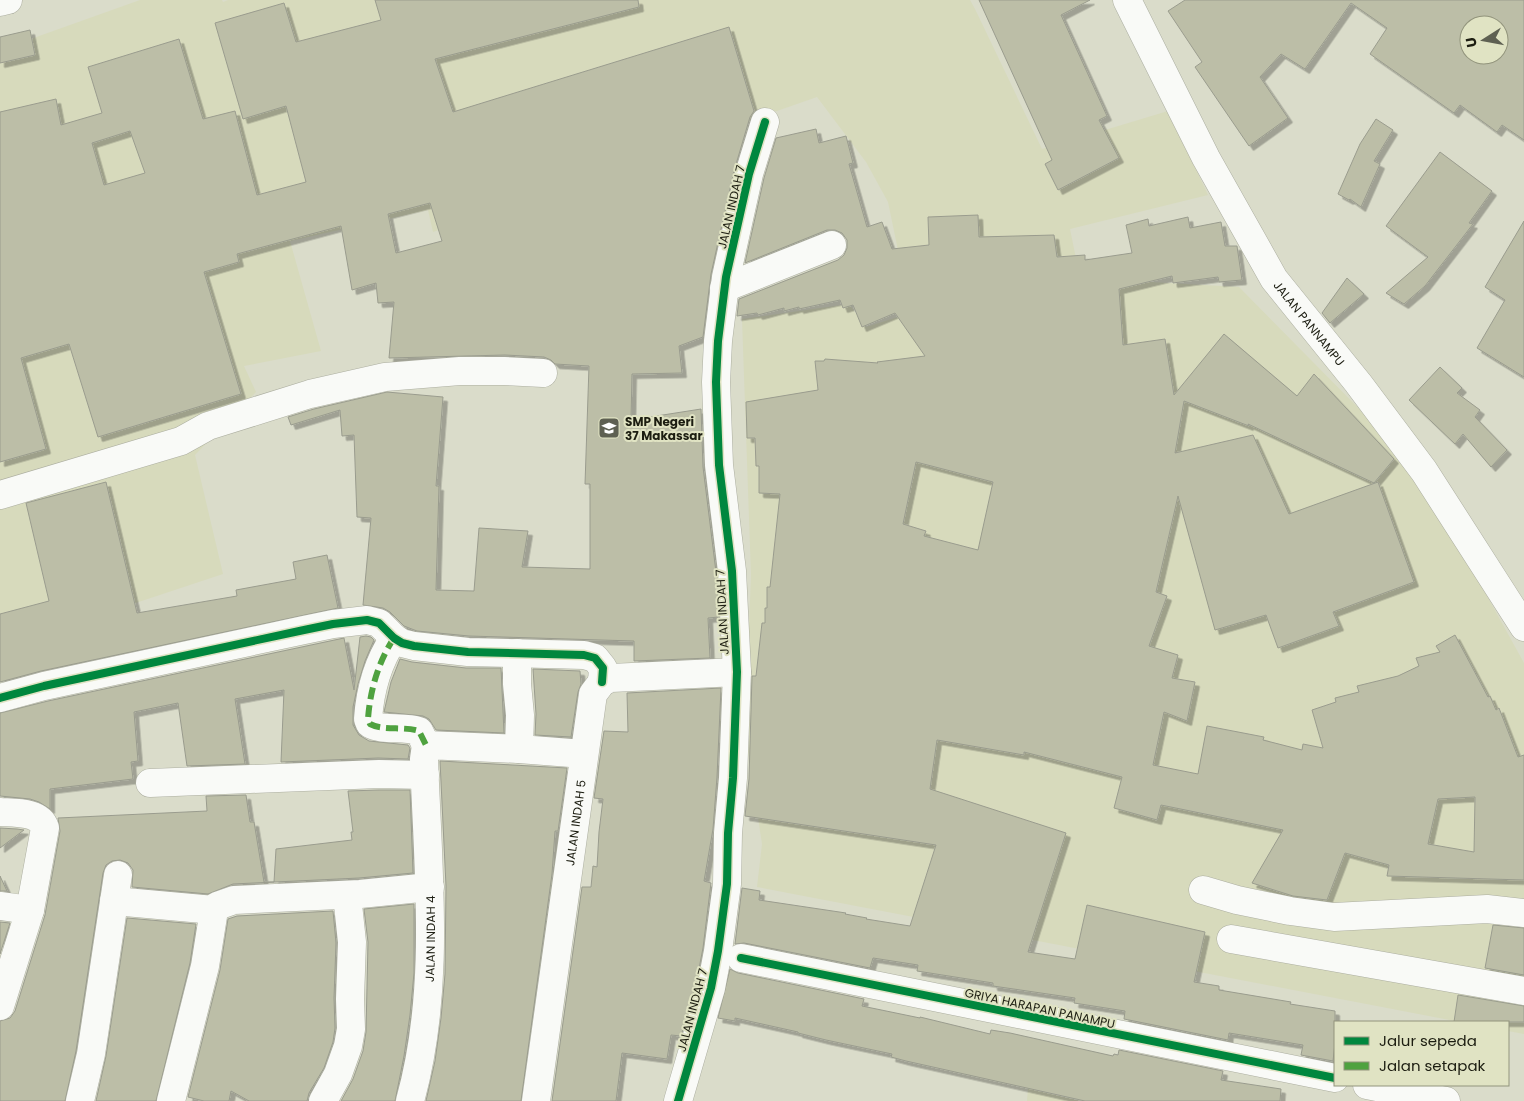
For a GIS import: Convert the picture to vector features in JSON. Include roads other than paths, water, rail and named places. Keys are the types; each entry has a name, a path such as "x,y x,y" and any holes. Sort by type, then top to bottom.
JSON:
{"street":[{"path":"0,2 8,0"},
{"name":"JALAN PANNAMPU","path":"1127,0 1206,158 1274,279 1358,383 1424,471 1524,627"},
{"name":"JALAN INDAH 7","path":"678,1101 711,988 727,884 737,672 732,571 719,465 716,382 718,340 724,288 749,174 765,122"},
{"path":"724,288 832,244"},
{"path":"0,495 181,441 208,426 292,400 370,380 460,371 543,373"},
{"path":"0,698 44,686 347,622 367,620 379,623 402,643 433,648 468,652 584,655 595,658 603,668 602,682 611,678 737,672"},
{"path":"394,638 382,660 373,685 368,719 370,724 419,731 426,746 519,749 584,754"},
{"path":"517,653 516,684 520,708 519,749"},
{"name":"JALAN INDAH 5","path":"536,1101 593,694 602,682"},
{"name":"JALAN INDAH 4","path":"410,1101 424,1041 428,999 430,887 425,775 426,746"},
{"path":"150,783 379,774 425,775"},
{"path":"0,812 34,816 40,820 45,828 30,910 0,1006"},
{"path":"171,1101 205,966 214,910 217,906 223,902 234,900 430,887"},
{"path":"80,1101 91,1054 116,888 214,910"},
{"path":"1203,890 1237,900 1290,911 1334,917 1487,909 1524,913"},
{"path":"322,1101 338,1074 348,1046 351,1029 352,942 347,894"},
{"path":"0,906 30,910"},
{"path":"1231,939 1524,991"},
{"name":"GRIYA HARAPAN PANAMPU","path":"741,958 1334,1078"},
{"path":"1372,1086 1446,1101"}],"place":[{"name":"SMP Negeri 37 Makassar","path":"609,428"}]}
